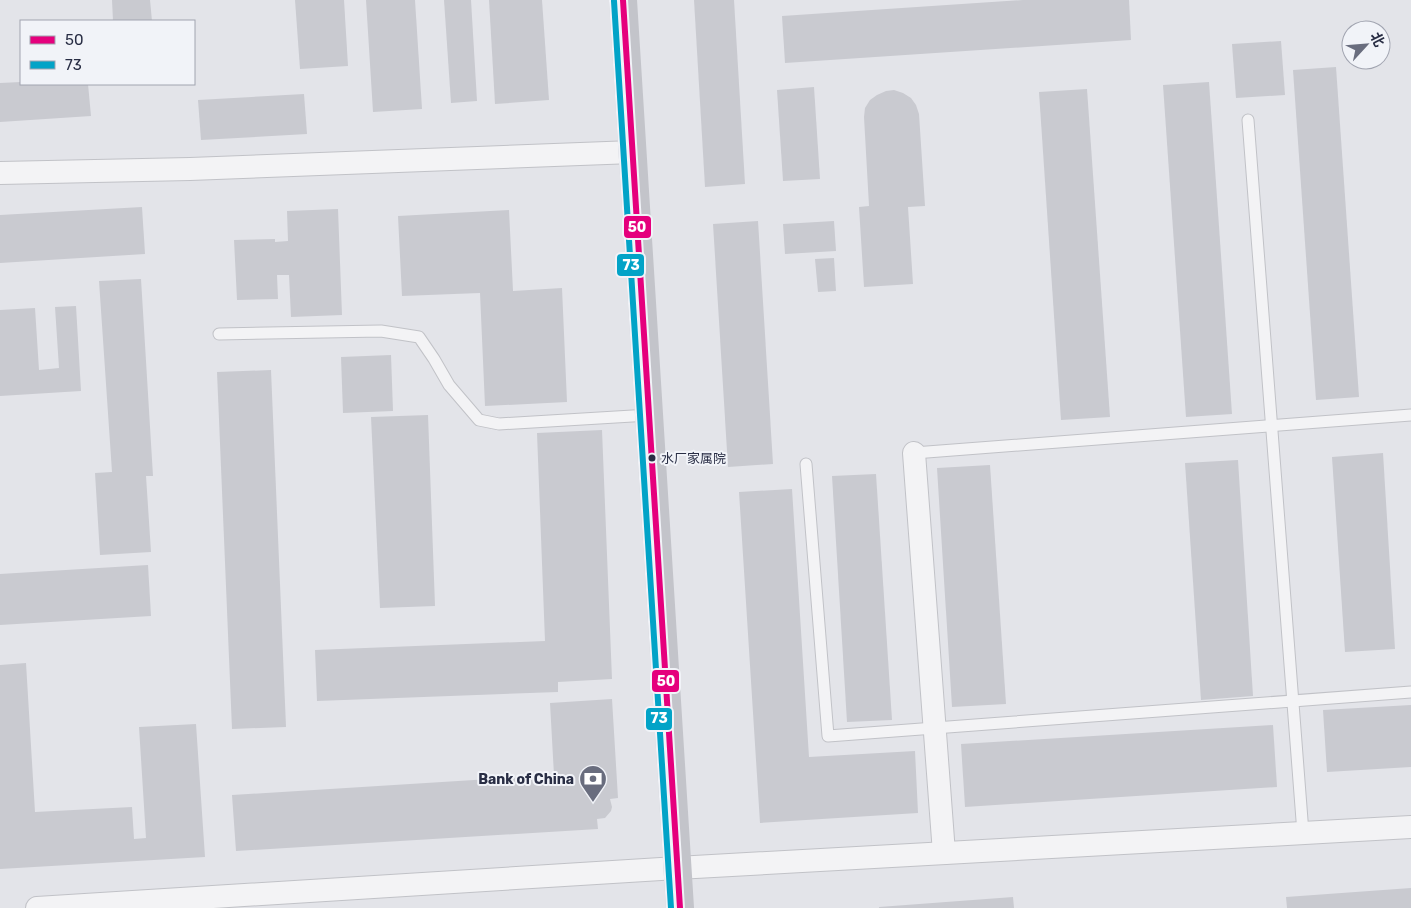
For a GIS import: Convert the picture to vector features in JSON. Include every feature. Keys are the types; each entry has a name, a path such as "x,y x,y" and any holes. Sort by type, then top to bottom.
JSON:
{"main road":[{"path":"623,0 680,908"}],"street":[{"path":"0,173 190,169 633,152"},
{"path":"914,453 944,853"},
{"path":"37,908 677,868 1411,827"}],"lane":[{"path":"1248,120 1303,834"},
{"path":"219,334 381,331 419,337 449,385 479,420 499,424 649,415"},
{"path":"914,453 1411,415"},
{"path":"806,464 828,736 1411,692"}],"building":[{"path":"112,0 150,0 152,20 113,20"},
{"path":"295,0 344,0 348,66 300,69"},
{"path":"366,0 415,0 422,109 373,112"},
{"path":"444,0 471,0 477,101 451,103"},
{"path":"489,0 542,0 549,100 495,104"},
{"path":"694,0 734,0 745,184 705,187"},
{"path":"1023,0 1129,0 1131,40 785,63 782,16"},
{"path":"1281,41 1285,95 1236,98 1232,44"},
{"path":"1336,67 1359,397 1316,400 1293,70"},
{"path":"20,82 20,85 88,85 91,116 0,122 0,83"},
{"path":"1209,82 1232,414 1186,417 1163,85"},
{"path":"814,87 820,179 783,181 777,90"},
{"path":"1087,89 1110,417 1061,420 1039,92"},
{"path":"894,90 911,98 919,114 925,206 908,207 913,284 864,287 859,207 869,206 865,108 870,100 877,95"},
{"path":"304,94 307,134 201,140 198,100"},
{"path":"142,207 145,254 0,263 0,215"},
{"path":"338,209 342,315 291,317 289,275 277,275 278,299 237,300 234,240 275,239 275,242 288,241 287,211"},
{"path":"509,210 513,291 562,288 567,402 485,406 480,293 402,296 398,216"},
{"path":"758,221 773,464 728,467 713,224"},
{"path":"834,221 836,251 785,254 783,224"},
{"path":"834,258 836,291 818,292 815,259"},
{"path":"141,279 153,476 146,476 151,552 100,555 95,473 112,472 99,281"},
{"path":"76,306 81,391 0,396 0,310 35,308 39,370 59,368 55,307"},
{"path":"391,355 393,411 343,413 341,357"},
{"path":"271,370 286,727 232,729 217,372"},
{"path":"428,415 435,606 380,608 371,417"},
{"path":"602,430 612,679 558,682 558,692 317,701 315,650 545,641 537,433"},
{"path":"1383,453 1395,649 1345,652 1332,457"},
{"path":"1238,460 1253,696 1201,700 1185,463"},
{"path":"990,465 1006,704 952,707 937,468"},
{"path":"876,474 892,720 847,722 832,476"},
{"path":"792,489 809,757 915,751 918,813 760,823 739,492"},
{"path":"148,565 151,616 0,625 0,574"},
{"path":"26,663 35,812 132,807 134,839 146,838 139,727 196,724 205,857 0,869 0,665"},
{"path":"612,699 618,798 610,799 611,811 605,818 597,819 598,829 236,851 232,795 554,775 550,703"},
{"path":"1411,705 1411,767 1327,772 1323,710"},
{"path":"1273,725 1277,787 965,807 961,744"},
{"path":"1411,888 1411,908 1287,908 1286,897"},
{"path":"1013,897 1014,908 879,908 879,907"}],"transit line":[{"name":"50","path":"623,0 680,908"},
{"name":"73","path":"614,1 671,908"}],"place":[{"name":"水厂家属院","path":"652,458"},
{"name":"Bank of China","path":"593,803"}]}
